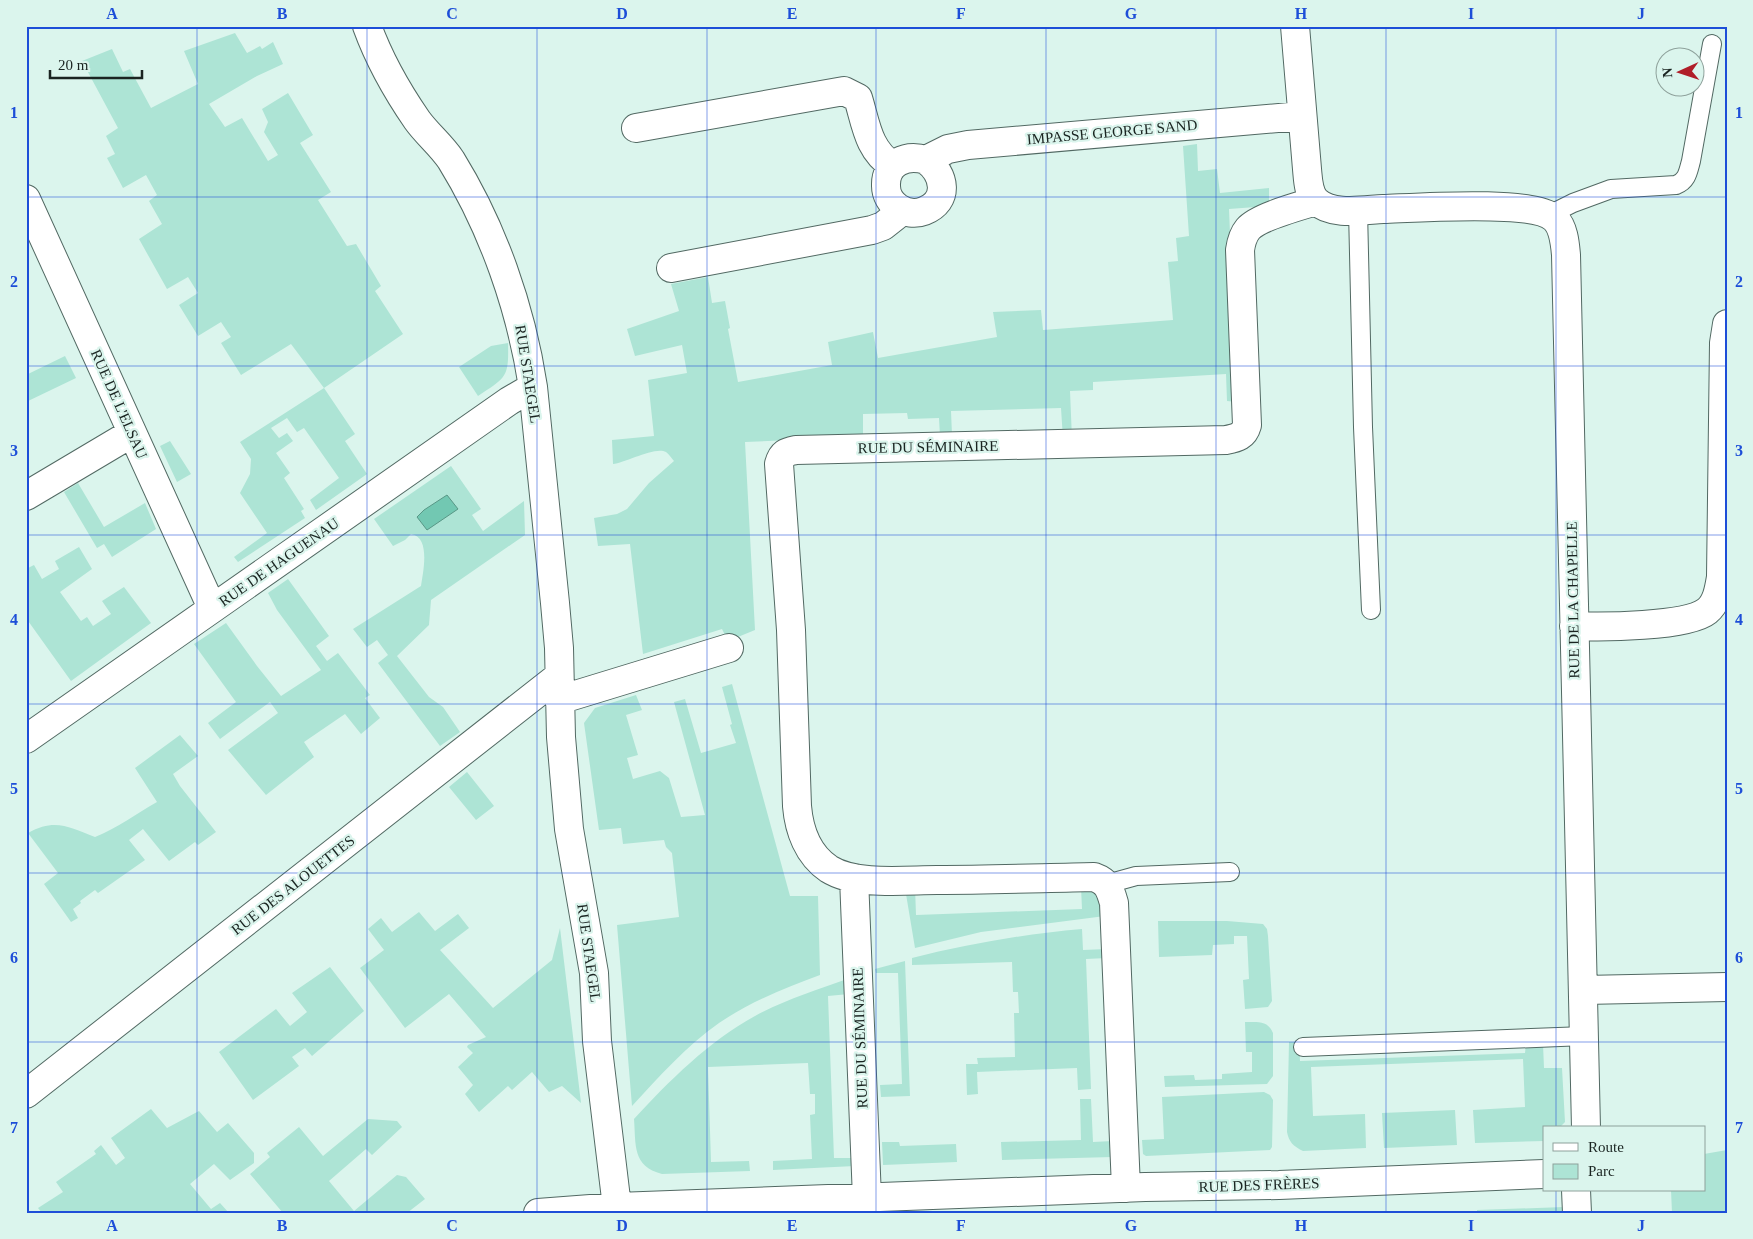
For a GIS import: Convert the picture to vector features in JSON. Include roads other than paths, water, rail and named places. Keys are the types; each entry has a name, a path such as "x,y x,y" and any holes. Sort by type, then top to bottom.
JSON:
{"street":[{"name":"RUE STAEGEL","path":"367,26 379,55 416,119 444,150 482,219 513,297 524,339 533,387 555,603 559,648 561,737 569,828 594,972 597,1041 617,1207"},
{"path":"1295,26 1301,116 1309,185 1316,201 1332,208 1358,210 1513,207 1529,209 1549,215"},
{"path":"636,128 844,92 858,98 872,143 884,160 893,166 888,175 886,185 888,196 893,205 902,211 923,212 933,206 940,197 942,186 940,176 935,166 926,160"},
{"name":"IMPASSE GEORGE SAND","path":"893,166 900,160 909,157 918,157 926,160 948,149 968,144 1301,116"},
{"name":"RUE DE L'ELSAU","path":"26,199 212,608"},
{"name":"RUE DU SÉMINAIRE","path":"1107,884 1094,877 897,880 854,878 839,874 820,861 806,841 798,818 790,630 779,464 781,456 786,452 808,449 1226,440 1237,438 1245,431 1247,425 1240,250 1242,238 1248,228 1259,221 1316,201"},
{"path":"671,268 872,230 883,226 902,211"},
{"name":"RUE DE LA CHAPELLE","path":"1549,215 1556,220 1560,228 1566,255 1586,1126"},
{"path":"1574,626 1596,627 1677,622 1699,617 1708,610 1717,596 1721,577 1723,361 1727,324"},
{"name":"RUE DE HAGUENAU","path":"26,739 509,401 533,387"},
{"path":"26,496 132,433"},
{"path":"559,688 729,648"},
{"name":"RUE DES ALOUETTES","path":"26,1094 559,688"},
{"name":"RUE DU SÉMINAIRE","path":"854,878 868,1198"},
{"path":"1107,884 1114,903 1126,1188"},
{"path":"1584,990 1727,987"},
{"name":"RUE DES FRÈRES","path":"538,1213 617,1207 868,1198 975,1203 1126,1188 1279,1185 1543,1174"},
{"path":"1576,1192 1577,1213"}],"lane":[{"path":"1549,215 1573,203 1610,190 1683,183 1687,177 1691,161 1712,44"},
{"path":"1358,210 1363,427 1371,610"},
{"path":"1107,884 1136,876 1230,872"},
{"path":"1303,1047 1585,1036"}]}
